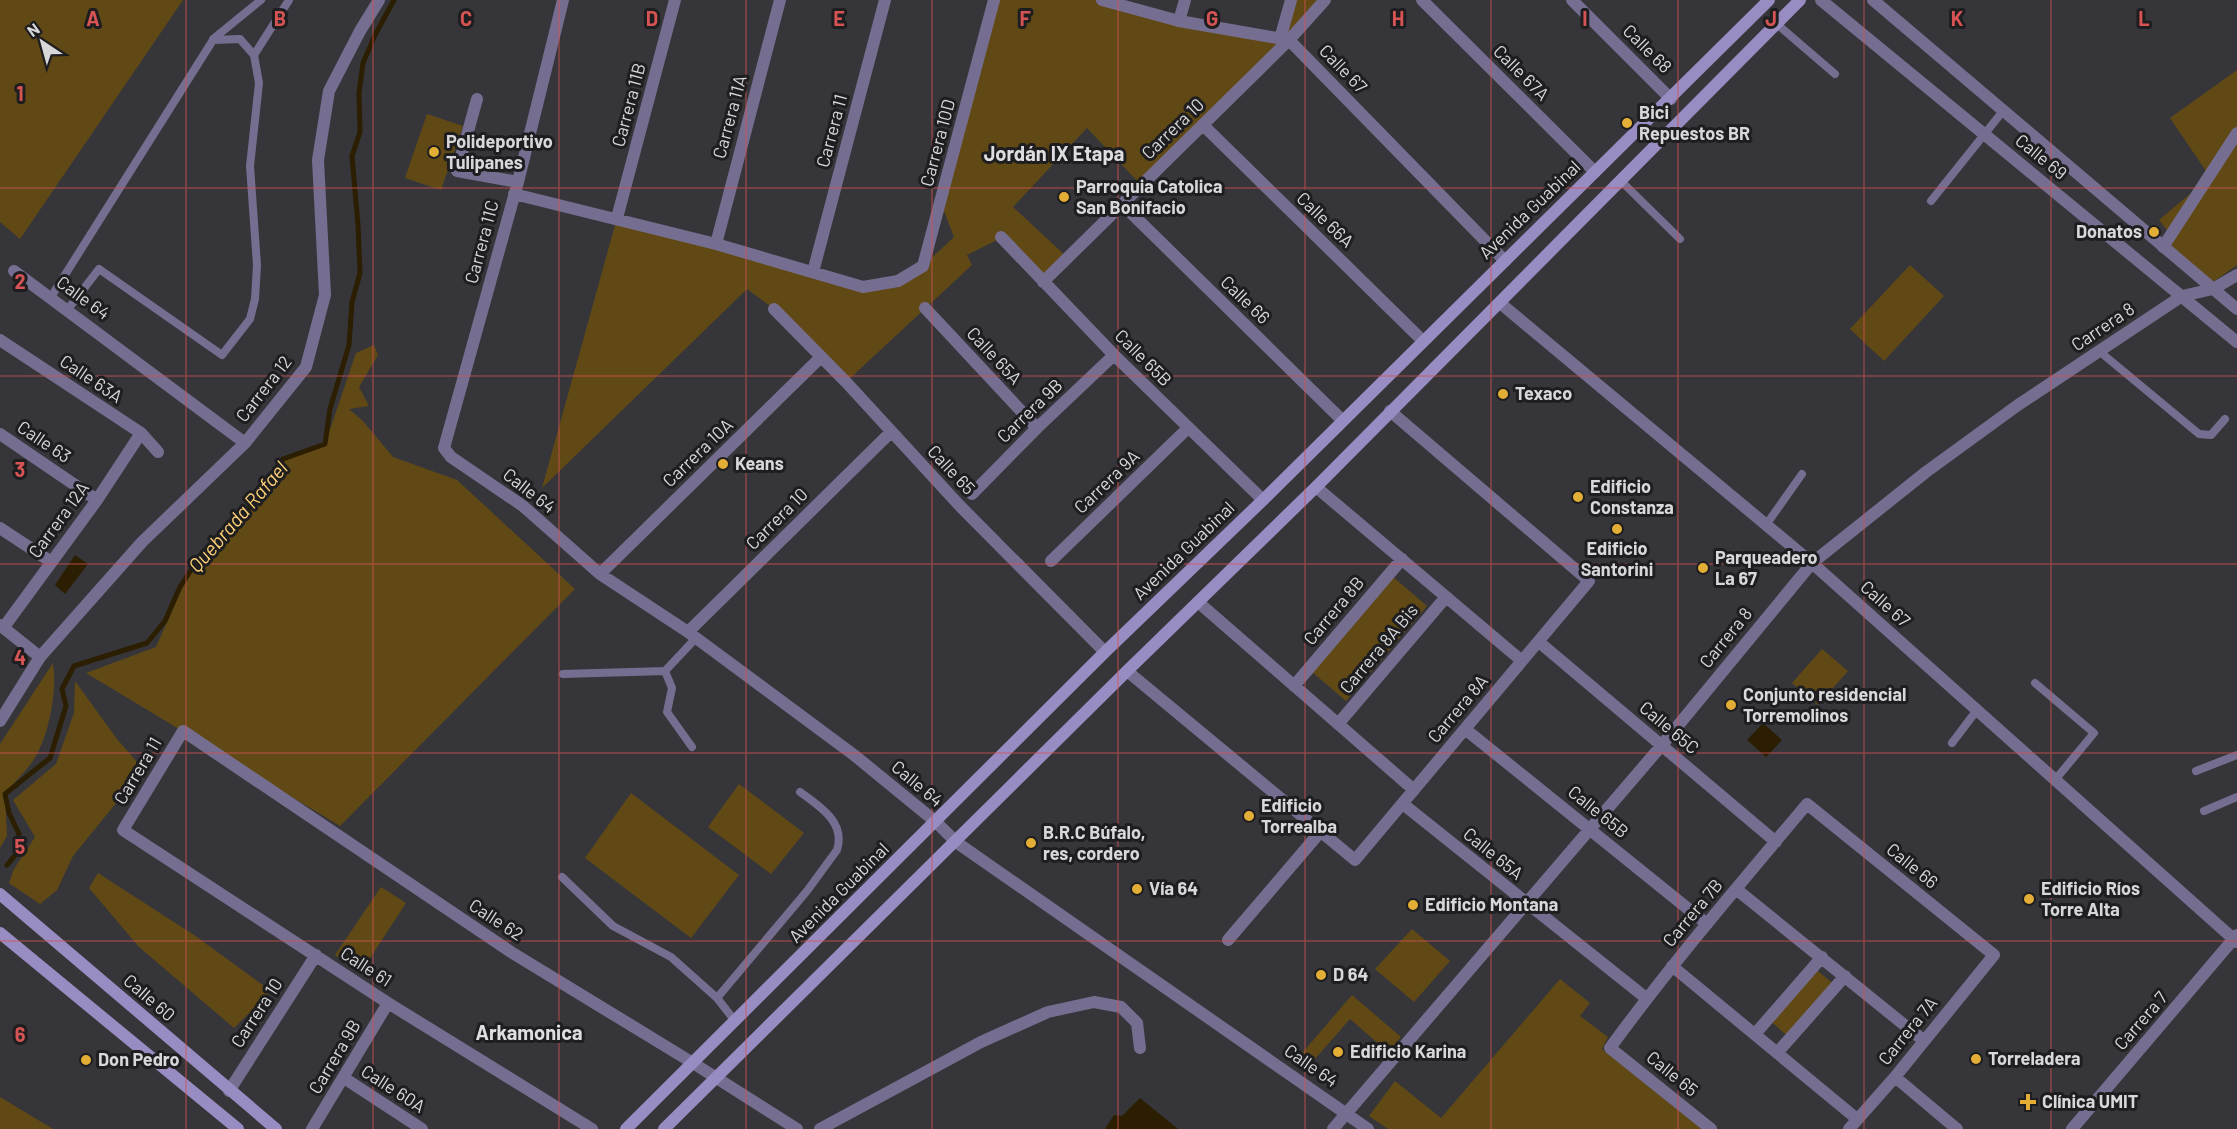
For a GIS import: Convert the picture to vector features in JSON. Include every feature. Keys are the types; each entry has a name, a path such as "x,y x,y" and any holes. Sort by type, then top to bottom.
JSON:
{"main road":[{"name":"Avenida Guabinal","path":"626,1129 1105,652 1263,500 1422,340 1671,99 1769,0"},
{"path":"664,1129 1316,487 1778,25 1800,0"},
{"name":"Calle 60","path":"0,894 276,1129"},
{"path":"0,933 238,1129"}],"street":[{"name":"Carrera 12","path":"0,721 40,657 142,542 245,443 306,367 325,295 318,160 329,91 379,0"},
{"name":"Carrera 11C","path":"451,457 444,448 516,188 563,0"},
{"name":"Carrera 11B","path":"617,218 675,0"},
{"name":"Carrera 11A","path":"716,244 780,0"},
{"name":"Carrera 11","path":"813,272 885,0"},
{"name":"Carrera 10D","path":"813,272 863,287 898,281 923,266 994,0"},
{"path":"1102,0 1179,21 1285,40 1291,0"},
{"path":"1179,21 1185,0"},
{"name":"Carrera 10","path":"1043,282 1203,125 1325,0"},
{"name":"Calle 67A","path":"1422,0 1595,172"},
{"name":"Calle 68","path":"1572,0 1671,99"},
{"name":"Calle 69","path":"1821,0 2237,342"},
{"name":"Calle 69","path":"1874,0 2237,309"},
{"name":"Calle 67","path":"1285,40 1505,261"},
{"path":"477,99 457,171 813,272"},
{"name":"Calle 66A","path":"1203,125 1422,340"},
{"path":"2163,247 2237,133"},
{"name":"Calle 66","path":"1123,205 1342,420"},
{"name":"Calle 65B","path":"1001,237 1114,355 1263,500"},
{"name":"Calle 64","path":"14,271 245,443"},
{"name":"Carrera 8","path":"1333,1129 1662,745 1812,563 1926,472 2018,405 2182,296 2213,289 2237,275"},
{"name":"Calle 67","path":"1500,303 1812,563 2236,939"},
{"name":"Calle 65A","path":"925,308 1037,428"},
{"name":"Calle 65","path":"774,309 960,506 1105,652"},
{"name":"Calle 63A","path":"1,342 141,433 158,452"},
{"name":"Carrera 9B","path":"972,494 1114,355"},
{"name":"Carrera 10A","path":"600,574 821,357"},
{"name":"Carrera 8A","path":"1321,831 1355,860 1589,581 1390,411"},
{"name":"Carrera 9A","path":"1051,561 1188,428"},
{"name":"Carrera 10","path":"692,635 891,432"},
{"name":"Carrera 12A","path":"2,626 97,500 141,433"},
{"name":"Calle 63","path":"0,434 97,500"},
{"name":"Calle 64","path":"451,457 524,506 600,574 692,635 854,754 936,822 956,842 1368,1129"},
{"path":"1316,487 1522,661"},
{"path":"0,528 50,561"},
{"name":"Carrera 8B","path":"1294,686 1402,559"},
{"name":"Carrera 8A Bis","path":"1338,724 1446,597"},
{"path":"1198,602 1414,790"},
{"path":"2,626 40,657"},
{"name":"Calle 65C","path":"1539,642 1776,842"},
{"path":"1127,671 1321,831 1228,940"},
{"name":"Calle 65B","path":"1465,729 1707,924"},
{"name":"Carrera 11","path":"123,830 183,731"},
{"name":"Calle 62","path":"183,731 511,952 797,1129"},
{"name":"Calle 65A","path":"1403,804 1646,998"},
{"name":"Calle 66","path":"1807,804 1994,955"},
{"name":"Carrera 7B","path":"1610,1048 1646,998 1807,804"},
{"name":"Calle 61","path":"123,830 388,1003 591,1129"},
{"path":"1737,889 1923,1040"},
{"name":"Carrera 7","path":"2072,1129 2236,939"},
{"name":"Carrera 7A","path":"1853,1124 1895,1077 1994,955"},
{"name":"Carrera 10","path":"229,1091 316,956"},
{"path":"1755,1034 1822,957"},
{"path":"1672,966 1777,1053 1853,1124"},
{"path":"1777,1053 1845,976"},
{"path":"820,1129 981,1042 1048,1012 1094,1002 1121,1007 1137,1023 1140,1048"},
{"name":"Carrera 9B","path":"312,1129 388,1003"},
{"name":"Calle 65","path":"1610,1048 1711,1129"},
{"path":"1895,1077 1957,1129"},
{"name":"Calle 60A","path":"344,1078 422,1129"}],"lane":[{"path":"51,297 213,40 261,0"},
{"path":"254,55 289,0"},
{"path":"1778,25 1835,74"},
{"path":"68,309 99,269 222,355 250,319 255,299 256,265 250,166 259,83 254,55 240,39 213,40"},
{"path":"1931,201 2003,111"},
{"path":"1621,181 1680,239"},
{"path":"2099,351 2199,434 2211,435 2225,419"},
{"path":"1766,525 1802,474"},
{"path":"665,671 692,635"},
{"path":"563,675 665,671"},
{"path":"665,671 672,688 667,712 692,747"},
{"path":"2035,683 2094,733 2055,780"},
{"path":"1952,742 1977,710"},
{"path":"2196,771 2237,755"},
{"path":"717,998 807,891 837,850 839,843 836,826 829,814 800,792"},
{"path":"2204,811 2237,797"},
{"path":"562,877 613,926 671,957 717,998 735,1021"}],"shaded area":[{"path":"0,0 183,0 20,239 0,222"},
{"path":"994,0 1102,0 1280,39 1291,0 1325,0 1141,185 1087,128 1013,207 1068,258 1043,282 1001,238 967,255 972,265 846,382 774,309 747,289 542,488 617,218 863,287 923,266 954,237 941,203"},
{"path":"2237,70 2237,265 2213,282 2170,247 2170,234 2159,220 2210,177 2170,118"},
{"name":"Polideportivo Tulipanes","path":"427,114 463,126 441,190 405,178"},
{"path":"1910,265 1944,296 1884,361 1850,329"},
{"path":"374,345 378,355 359,387 369,406 349,409 363,421 393,457 457,480 575,589 340,826 86,673 156,647 188,574 255,499 283,459 325,444 356,353"},
{"path":"75,555 88,564 65,594 55,585"},
{"path":"1392,576 1427,606 1346,701 1311,671"},
{"path":"1822,649 1848,671 1818,705 1792,683"},
{"path":"53,663 53,697 46,733 34,759 5,794 7,836 0,848 0,744"},
{"path":"75,681 117,739 138,763 121,797 73,856 57,890 40,904 9,883 14,869 35,837 13,800 56,764 74,713"},
{"path":"1763,723 1782,740 1766,757 1747,740"},
{"path":"739,784 804,833 771,874 708,827"},
{"path":"631,793 739,875 691,938 585,858"},
{"path":"98,873 194,935 271,991 234,1028 139,947 89,888"},
{"path":"381,887 406,903 361,972 335,955"},
{"path":"1412,929 1450,961 1414,1002 1375,969"},
{"path":"1813,967 1835,985 1790,1038 1768,1019"},
{"path":"1560,979 1590,1003 1580,1016 1608,1037 1602,1049 1702,1129 1388,1129 1369,1116 1395,1081 1441,1118"},
{"path":"1352,995 1401,1037 1388,1052 1350,1019 1307,1068 1297,1059"},
{"path":"0,1097 53,1129 0,1129"},
{"path":"1140,1098 1178,1129 1105,1129 1114,1115 1122,1116"}],"waterway":[{"name":"Quebrada Rafael","path":"7,865 18,852 19,834 9,813 5,794 50,758 66,706 62,689 74,666 147,643 165,621 180,587 202,553 242,518 283,459 325,444 330,409 349,345 352,302 360,273 352,156 360,132 359,93 363,63 394,0"}],"place":[{"name":"Bici Repuestos BR","path":"1627,123"},
{"name":"Polideportivo Tulipanes","path":"434,152"},
{"name":"Parroquia Catolica San Bonifacio","path":"1064,197"},
{"name":"Donatos","path":"2154,232"},
{"name":"Texaco","path":"1503,394"},
{"name":"Keans","path":"723,464"},
{"name":"Edificio Constanza","path":"1578,497"},
{"name":"Edificio Santorini","path":"1617,529"},
{"name":"Parqueadero La 67","path":"1703,568"},
{"name":"Conjunto residencial Torremolinos","path":"1731,705"},
{"name":"Edificio Torrealba","path":"1249,816"},
{"name":"B.R.C Búfalo, res, cordero","path":"1031,843"},
{"name":"Vía 64","path":"1137,889"},
{"name":"Edificio Ríos Torre Alta","path":"2029,899"},
{"name":"Edificio Montana","path":"1413,905"},
{"name":"D 64","path":"1321,975"},
{"name":"Edificio Karina","path":"1338,1052"},
{"name":"Torreladera","path":"1976,1059"},
{"name":"Don Pedro","path":"86,1060"},
{"name":"Clínica UMIT","path":"2028,1102"}],"district":[{"name":"Jordán IX Etapa","path":"1054,154"},
{"name":"Arkamonica","path":"529,1033"}]}
